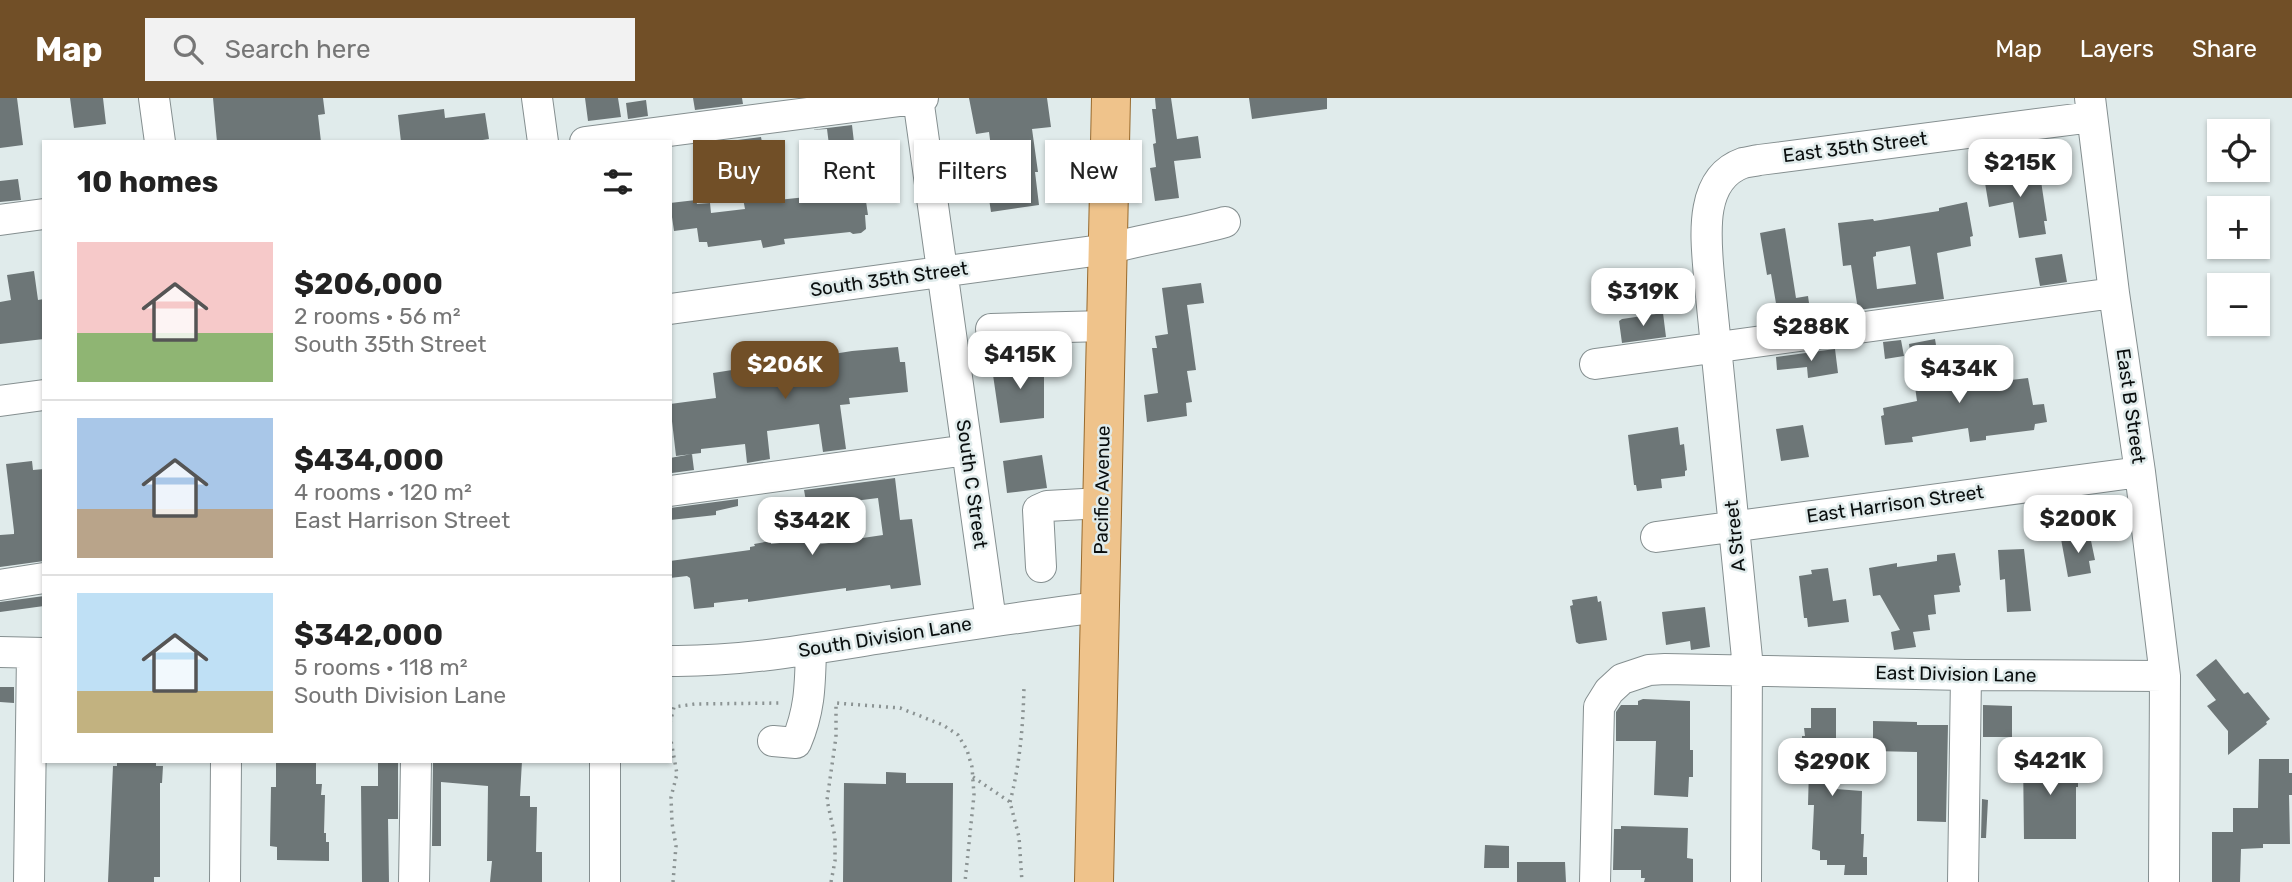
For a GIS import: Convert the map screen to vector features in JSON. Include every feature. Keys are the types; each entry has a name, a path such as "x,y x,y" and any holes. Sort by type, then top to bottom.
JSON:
{"main road":[{"name":"Pacific Avenue","path":"1094,882 1111,98"}],"street":[{"path":"154,98 159,140"},
{"path":"537,98 543,140"},
{"path":"600,140 920,98"},
{"name":"South C Street","path":"920,98 991,621"},
{"name":"East 35th Street","path":"1713,191 1725,176 1741,163 2091,107"},
{"name":"East B Street","path":"2091,107 2165,676 2164,882"},
{"name":"A Street","path":"1713,191 1706,229 1748,671 1746,882"},
{"path":"0,220 42,214"},
{"name":"South 35th Street","path":"672,309 1108,249 1137,241 1180,235 1225,222"},
{"path":"1595,364 2114,293"},
{"path":"990,329 1106,326"},
{"path":"0,401 42,395"},
{"path":"672,491 967,450"},
{"name":"East Harrison Street","path":"1656,537 2140,472"},
{"path":"1041,567 1038,510 1047,506 1102,503"},
{"path":"0,584 42,579"},
{"name":"South Division Lane","path":"672,661 709,662 810,650 1099,607"},
{"path":"774,741 796,743 806,720 810,703 810,650"},
{"path":"0,652 38,653 29,882"},
{"path":"1595,882 1599,707 1609,691 1622,679 1649,670 1685,668 1748,671"},
{"name":"East Division Lane","path":"1748,671 2165,676"},
{"path":"1963,882 1966,675"},
{"path":"225,882 226,763"},
{"path":"414,882 416,763"},
{"path":"605,882 606,763"}],"path":[{"path":"1022,882 1019,836 1010,802 1022,741 1024,687"},
{"path":"672,714 674,706 695,704 810,703"},
{"path":"831,882 835,837 827,800 836,737 836,703 900,708 943,725 958,736 967,750 972,767 974,795 965,882"},
{"path":"672,746 677,774 671,797 672,823 677,846 673,882"},
{"path":"972,777 1010,802"}],"building":[{"path":"0,98 17,98 23,145 0,148"},
{"path":"70,98 103,98 106,124 74,128"},
{"path":"213,98 323,98 325,114 318,115 321,140 217,140"},
{"path":"585,98 618,98 621,117 588,121"},
{"path":"693,98 742,98 743,104 695,110"},
{"path":"969,98 1047,98 1051,127 1032,129 1039,205 991,212 990,203 1031,203 1031,140 990,140 989,132 976,134"},
{"path":"1155,98 1171,98 1177,139 1198,136 1201,158 1174,161 1179,198 1155,201 1150,168 1156,167 1152,109 1156,109"},
{"path":"1249,98 1327,98 1327,109 1252,119"},
{"path":"646,100 648,116 628,119 626,103"},
{"path":"444,109 445,118 485,113 489,139 401,140 398,115"},
{"path":"852,125 854,140 828,140 827,129 811,130"},
{"path":"761,137 762,140 738,140"},
{"path":"2036,168 2041,181 2047,221 2044,221 2046,234 2019,238 2013,202 1989,207 1984,177"},
{"path":"18,179 21,200 0,202 0,181"},
{"path":"799,198 799,203 866,203 866,229 853,234 850,232 784,239 785,244 763,248 761,240 708,247 707,242 699,242 697,228 674,231 672,203 693,200 697,204 710,203 711,213 745,209 744,203 785,203 785,199"},
{"path":"1967,202 1973,236 1970,237 1971,246 1937,253 1944,299 1858,310 1851,265 1843,266 1838,223 1874,221 1939,211 1939,208","holes":["1910,246 1916,284 1877,289 1873,257 1876,252"]},
{"path":"1785,228 1796,298 1808,296 1811,317 1779,321 1760,233"},
{"path":"2062,254 2067,282 2040,286 2035,258"},
{"path":"34,271 38,300 42,299 42,339 0,344 0,302 11,300 7,275"},
{"path":"1201,283 1204,303 1187,305 1196,370 1187,371 1192,402 1186,403 1187,416 1147,422 1144,395 1158,393 1152,348 1157,348 1155,336 1168,334 1162,288"},
{"path":"1663,313 1666,337 1622,343 1619,321"},
{"path":"1935,339 1943,388 2028,378 2033,405 2044,404 2047,422 2035,424 2034,430 1986,436 1986,440 1970,442 1968,428 1912,437 1913,442 1885,445 1881,416 1884,415 1883,408 1917,401 1909,344"},
{"path":"1901,340 1904,356 1885,359 1883,342"},
{"path":"898,347 900,362 905,362 908,392 849,398 850,404 840,405 846,449 823,452 819,424 767,431 770,459 747,463 745,444 701,449 701,453 676,456 672,404 716,398 713,373 852,351"},
{"path":"1835,349 1838,373 1808,378 1807,367 1777,370 1776,357"},
{"path":"1044,360 1044,418 1000,423 992,368"},
{"path":"1803,425 1809,457 1781,461 1776,429"},
{"path":"1678,427 1680,445 1684,444 1687,470 1685,476 1661,479 1662,488 1637,491 1628,435"},
{"path":"692,454 694,470 672,473 672,458"},
{"path":"1042,455 1047,488 1007,493 1003,461"},
{"path":"32,461 33,470 42,469 42,561 0,567 0,535 14,534 6,464"},
{"path":"895,478 900,520 912,519 921,585 891,589 890,585 846,591 846,588 748,602 748,599 714,603 714,607 694,609 690,578 672,578 672,561 750,550 754,544 771,541 771,544 814,539 815,545 883,535 878,498 830,504 831,508 808,512 804,490"},
{"path":"738,499 738,506 716,511 716,515 672,520 672,508"},
{"path":"2090,536 2095,560 2089,561 2091,573 2068,577 2061,539"},
{"path":"2024,549 2031,611 2007,612 2005,579 2000,580 1998,550"},
{"path":"1955,553 1960,592 1934,595 1936,614 1928,615 1930,630 1913,632 1916,647 1894,650 1891,632 1900,630 1880,595 1873,596 1869,568 1897,563 1897,567 1937,561 1937,555"},
{"path":"1828,568 1833,601 1846,599 1849,622 1808,627 1807,618 1804,618 1799,576 1812,574 1811,570"},
{"path":"42,596 42,606 0,612 0,602"},
{"path":"1597,596 1598,602 1601,601 1607,640 1579,644 1576,642 1570,606 1573,605 1572,600"},
{"path":"1705,607 1710,647 1691,650 1690,641 1666,645 1662,612"},
{"path":"2216,659 2244,694 2248,692 2270,719 2228,755 2228,731 2207,706 2216,700 2196,675"},
{"path":"0,687 14,687 14,703 0,702"},
{"path":"1638,701 1690,701 1693,777 1689,777 1688,797 1654,795 1656,741 1616,741 1616,712 1621,705 1638,705"},
{"path":"1983,705 2012,706 2012,737 1983,737"},
{"path":"1811,708 1836,708 1836,789 1862,791 1861,834 1864,834 1863,857 1867,857 1867,875 1844,875 1845,865 1827,865 1827,860 1820,860 1820,851 1812,849 1814,805 1808,805 1809,768 1802,768 1802,736 1805,736 1804,728 1811,728"},
{"path":"1873,721 1948,725 1946,822 1917,821 1917,752 1873,751"},
{"path":"2023,756 2078,756 2076,839 2024,839"},
{"path":"2259,759 2289,759 2289,773 2292,773 2292,795 2289,795 2290,844 2263,844 2263,848 2241,849 2240,882 2212,882 2212,832 2233,832 2233,808 2258,808"},
{"path":"117,763 156,763 156,766 163,766 160,783 160,877 154,877 154,882 108,882 113,766 117,766"},
{"path":"276,763 316,763 316,784 322,784 321,795 325,795 324,833 326,842 329,842 329,861 277,860 277,847 270,846 271,787 276,787"},
{"path":"378,763 398,763 398,819 388,819 389,882 362,882 361,786 378,786"},
{"path":"433,763 522,763 520,796 530,796 530,807 537,807 536,852 542,852 542,882 490,882 492,861 487,861 488,786 441,782 441,846 432,846"},
{"path":"886,772 906,773 906,783 953,783 952,882 843,882 844,783 886,784"},
{"path":"1982,799 1988,800 1986,838 1981,838"},
{"path":"1621,826 1688,828 1687,858 1693,859 1693,882 1644,882 1641,870 1613,870 1614,829 1621,829"},
{"path":"1485,845 1509,846 1509,868 1484,868"},
{"path":"1517,862 1565,862 1566,882 1517,882"}]}
